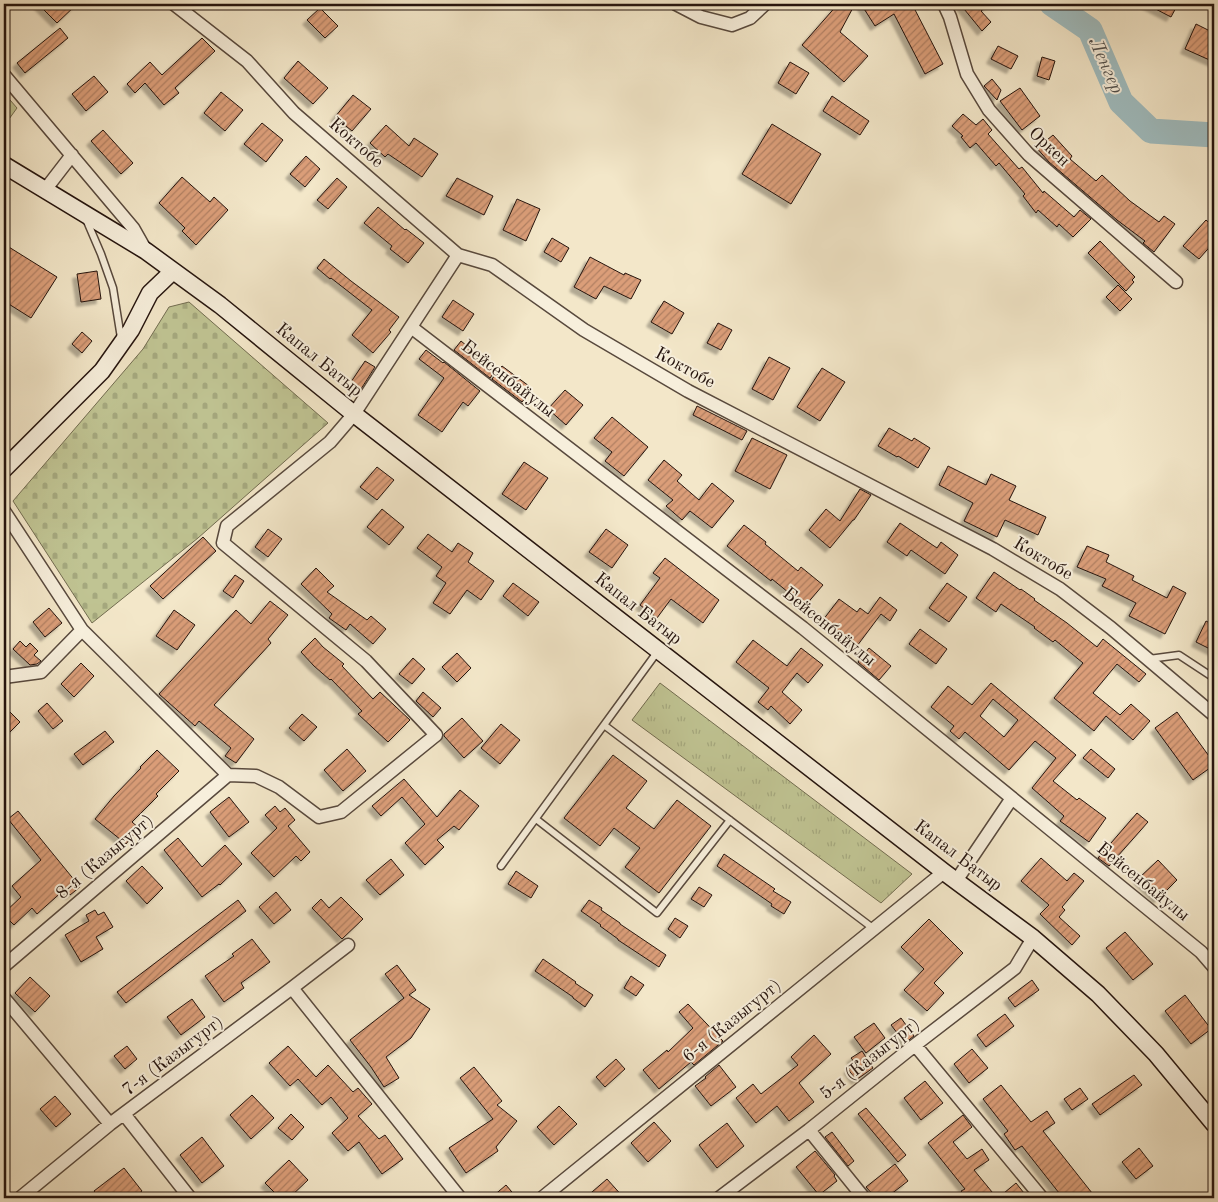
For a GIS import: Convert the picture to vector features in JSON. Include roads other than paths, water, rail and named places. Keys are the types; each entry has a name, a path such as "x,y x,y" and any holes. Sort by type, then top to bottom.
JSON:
{"main road":[{"name":"Капал Батыр","path":"4,165 146,251 220,305 354,414 950,876 1033,938 1098,994 1156,1054 1214,1124"},
{"path":"4,469 102,371 131,330 150,293 173,271"}],"street":[{"name":"Коктобе","path":"174,4 246,61 294,113 458,254 492,265 584,330 688,391 992,549 1060,588 1214,715"},
{"path":"676,4 701,17 732,25 750,18 765,4"},
{"name":"Оркен","path":"944,4 950,17 967,74 988,110 1029,156 1176,282"},
{"path":"4,75 134,228 146,251"},
{"path":"45,190 72,156"},
{"path":"4,511 82,630 228,775 256,776 279,787 319,816 341,812 436,736 366,661 223,544 227,526 330,442 354,414 458,254"},
{"name":"Бейсенбайулы","path":"411,326 803,628 1201,952 1214,966"},
{"path":"4,677 41,672 82,630"},
{"name":"8-я (Казыгурт)","path":"4,966 228,775"},
{"name":"6-я (Казыгурт)","path":"542,1198 874,929 950,876 1012,798"},
{"name":"5-я (Казыгурт)","path":"719,1198 809,1130 915,1044 1015,968 1033,938"},
{"name":"7-я (Казыгурт)","path":"20,1198 110,1124 348,945"},
{"path":"292,988 460,1198"},
{"path":"4,998 110,1124"},
{"path":"915,1044 1042,1198"},
{"path":"124,1114 190,1198"},
{"path":"809,1130 864,1198"}],"lane":[{"path":"83,214 101,254 113,288 122,343"},
{"path":"501,866 659,650"},
{"path":"1148,659 1179,655 1214,678"},
{"path":"604,725 874,929"},
{"path":"536,818 658,913 730,820"}],"waterway":[{"name":"Ленгер","path":"1052,4 1090,30 1121,102 1151,131 1214,135"}]}
